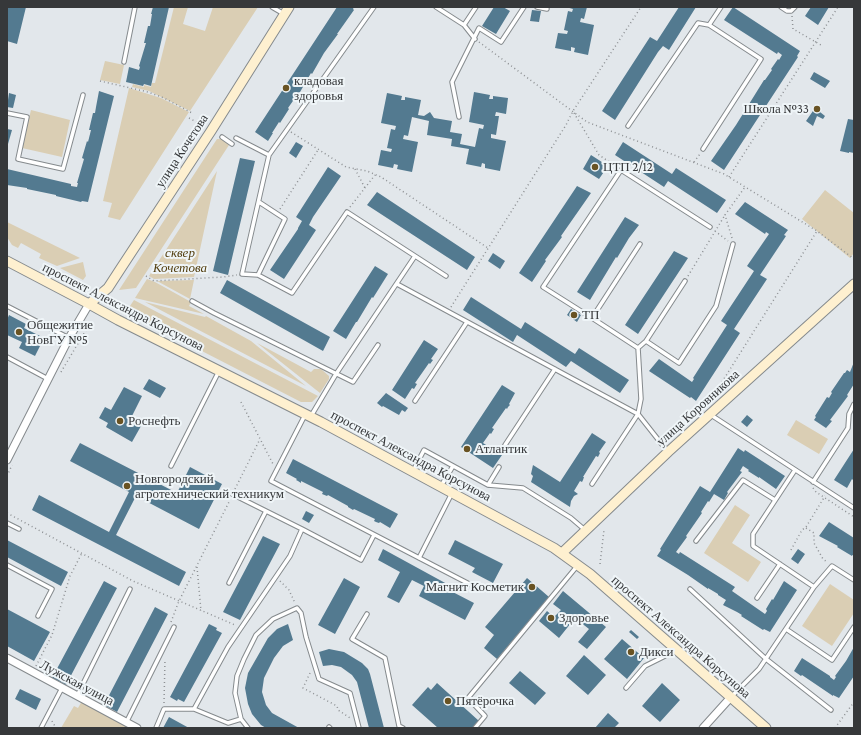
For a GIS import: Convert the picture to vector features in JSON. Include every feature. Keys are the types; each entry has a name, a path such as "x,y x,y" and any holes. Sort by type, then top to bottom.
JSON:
{"street":[{"name":"улица Кочетова","path":"89,304 108,288 211,131 286,11"},
{"name":"проспект Александра Корсунова","path":"7,261 118,320 308,416 453,492 562,553 578,565 766,728"},
{"name":"улица Коровникова","path":"562,553 668,452 854,284"},
{"path":"7,460 69,338 89,304"},
{"name":"Лужская улица","path":"7,658 137,728"},
{"path":"702,728 731,697"}],"lane":[{"path":"124,62 136,7"},
{"path":"272,7 286,11"},
{"path":"374,7 269,155 242,274 258,275 292,293 347,212 446,276"},
{"path":"436,7 464,25 475,39"},
{"path":"464,25 476,7"},
{"path":"459,117 452,82 475,39 479,28 501,42 524,7"},
{"path":"537,7 547,9"},
{"path":"709,25 721,7"},
{"path":"781,7 787,11 791,11 795,7"},
{"path":"628,126 698,23 709,25 761,59 703,149"},
{"path":"7,113 27,117 18,159 63,169 83,95"},
{"path":"222,137 232,144"},
{"path":"236,138 269,155"},
{"path":"638,348 543,287 621,170 710,227"},
{"path":"258,275 285,219 259,202"},
{"path":"592,318 640,244"},
{"path":"646,341 679,363 716,306 733,244"},
{"path":"415,256 308,416 271,481 477,588"},
{"path":"638,348 646,341 685,281"},
{"path":"397,284 638,414 668,452"},
{"path":"192,301 353,382 378,344"},
{"path":"7,306 69,338"},
{"path":"414,401 467,322"},
{"path":"592,484 638,414 641,400 638,348"},
{"path":"7,357 48,379"},
{"path":"505,445 555,369"},
{"path":"171,466 220,371"},
{"path":"814,482 848,428 849,414 854,404"},
{"path":"710,414 854,508"},
{"path":"413,471 424,450 488,485 523,488 571,518 585,530"},
{"path":"441,486 452,466"},
{"path":"488,485 499,467"},
{"path":"795,470 753,534 753,546 814,587"},
{"path":"696,541 743,480 775,500"},
{"path":"419,558 453,492"},
{"path":"232,494 361,560 374,535"},
{"path":"228,583 266,511"},
{"path":"7,523 19,530"},
{"path":"194,709 228,647 290,556 302,529"},
{"path":"757,598 780,564"},
{"path":"7,565 52,589 38,616"},
{"path":"475,728 485,716 468,698 578,565"},
{"path":"731,697 766,660 814,587 832,566 854,580"},
{"path":"77,696 130,589"},
{"path":"690,589 766,660 831,710"},
{"path":"248,728 241,719 235,693 237,676 256,635 273,620 297,608 302,613 306,637 319,679 350,693 359,728"},
{"path":"367,614 352,639 384,658 399,726 403,728"},
{"path":"786,629 832,660 854,626"},
{"path":"126,723 174,628"},
{"path":"626,688 645,666 665,656 673,647"},
{"path":"41,728 62,688"},
{"path":"156,728 164,709 194,709 228,723 241,719"}],"path":[{"path":"447,312 566,125 573,111 641,7"},
{"path":"729,177 838,7"},
{"path":"791,11 793,29 821,45"},
{"path":"475,39 587,122 724,174 816,231 854,259"},
{"path":"100,81 148,92 164,98 192,113"},
{"path":"573,111 599,155 621,170"},
{"path":"189,118 200,124"},
{"path":"287,129 346,167 367,171 381,177 488,248"},
{"path":"277,214 318,149"},
{"path":"694,162 703,149"},
{"path":"355,169 365,188"},
{"path":"347,212 376,175"},
{"path":"685,281 716,232 725,214 745,187"},
{"path":"725,214 733,244"},
{"path":"710,227 733,244"},
{"path":"722,382 816,231"},
{"path":"146,276 154,281 223,277 242,274"},
{"path":"241,402 276,471"},
{"path":"174,628 171,624 179,601 260,439"},
{"path":"814,482 813,490 854,517"},
{"path":"791,550 802,530 806,527 828,492"},
{"path":"7,513 133,581 241,627"},
{"path":"806,527 814,533 814,543 823,559 832,566"},
{"path":"600,564 604,530"},
{"path":"33,673 52,634 70,576 82,554"},
{"path":"197,566 201,611"},
{"path":"276,577 289,590 297,608"},
{"path":"164,709 165,659"},
{"path":"314,664 303,688 337,706 338,710 358,723"},
{"path":"835,728 854,702"},
{"path":"49,714 56,728"}],"green space":[{"path":"174,7 188,7 183,24 205,31 213,7 258,7 190,111 149,91 132,87 133,84 151,87 152,83 155,83"},
{"path":"105,61 124,65 120,84 100,80"},
{"path":"129,88 161,98 189,112 120,220 108,217 112,203 103,201"},
{"path":"31,110 70,120 62,157 22,148"},
{"path":"217,139 228,142 229,145 136,288 119,290"},
{"name":"сквер Кочетова","path":"217,171 194,277 154,279 149,276"},
{"path":"825,190 854,213 854,253 850,258 802,219"},
{"path":"7,222 80,258 57,266 39,258 41,254 21,243 18,248 12,245 7,237"},
{"path":"83,262 86,276 83,280 60,268"},
{"path":"147,279 191,302 189,306 204,314 135,298"},
{"path":"194,280 190,299 157,281"},
{"path":"134,300 318,396 312,402 301,402 126,312"},
{"path":"145,302 206,316 251,341 306,386"},
{"path":"257,343 311,372 314,369 321,369 329,376 329,379 320,393"},
{"path":"796,420 828,439 819,454 787,435"},
{"path":"735,505 750,515 732,543 761,562 748,582 704,553"},
{"path":"830,584 854,600 854,613 832,646 802,626"},
{"path":"82,701 127,726 126,728 61,728 74,706 78,708"}],"building":[{"path":"7,7 26,7 17,44 7,41"},
{"path":"153,7 169,7 151,86 144,84 143,86 126,82 129,67 139,70"},
{"path":"337,7 354,7 354,10 324,53 268,141 255,132"},
{"path":"494,7 503,7 510,11 496,34 482,26"},
{"path":"566,7 587,7 584,19 581,18 580,22 594,25 588,55 574,52 575,48 571,47 571,51 555,48 558,33 567,34 568,31 564,30 568,11 572,12 573,9"},
{"path":"679,7 696,7 669,50 663,46 658,52 615,120 602,111 650,37 657,41"},
{"path":"733,7 800,51 797,56 798,57 724,170 711,161 772,70 771,69 782,55 778,52 777,54 724,20"},
{"path":"811,7 829,7 818,25 805,16"},
{"path":"532,10 541,11 539,22 530,21"},
{"path":"814,72 830,81 825,88 810,79"},
{"path":"99,91 114,96 88,202 81,202 27,188 7,185 7,169 71,184 71,186 77,187 84,159 82,158 87,141 88,142 91,130 89,130 93,113 95,113"},
{"path":"474,92 490,95 489,99 493,99 493,96 508,98 506,114 496,112 495,116 499,116 496,135 491,134 491,138 506,141 500,171 485,168 485,164 482,163 481,167 466,164 469,149 451,146 452,139 427,135 429,121 412,117 408,136 404,135 403,139 418,142 412,172 397,169 398,165 394,164 393,168 378,165 381,150 391,152 392,149 387,148 391,129 395,130 396,126 381,123 387,93 402,96 401,100 405,100 405,97 421,100 418,115 424,116 430,112 434,118 452,121 450,132 462,134 460,144 475,147 479,128 483,129 484,125 469,122"},
{"path":"9,93 16,95 13,108 7,107"},
{"path":"815,108 825,116 823,119 817,116 813,126 806,121"},
{"path":"848,119 854,120 854,153 840,151"},
{"path":"7,129 12,130 8,144 7,144"},
{"path":"296,142 303,146 296,158 289,153"},
{"path":"623,142 672,174 676,168 726,200 717,213 668,181 664,187 615,155"},
{"name":"ЦТП 2/12","path":"591,155 608,166 599,179 583,169"},
{"path":"240,158 255,161 228,275 213,271"},
{"path":"328,167 341,176 313,217 309,225 316,230 284,279 270,270 298,229 302,221 296,217"},
{"path":"577,186 591,193 545,260 546,261 532,282 519,273"},
{"path":"377,192 475,257 467,270 367,205"},
{"path":"745,202 788,230 784,235 786,236 760,275 767,279 734,329 740,333 696,401 649,371 659,359 692,382 694,379 693,378 727,325 721,321 754,271 747,266 769,234 766,232 765,234 735,214"},
{"path":"625,217 639,225 617,258 616,257 590,300 577,292"},
{"path":"674,251 688,258 638,334 625,325"},
{"path":"493,253 505,261 500,269 488,261"},
{"path":"375,266 388,274 346,339 333,331"},
{"path":"227,280 330,337 323,351 220,293"},
{"path":"471,297 521,329 525,322 575,354 579,348 629,380 620,393 571,361 566,367 517,335 513,342 463,310"},
{"name":"ТП","path":"571,309 581,315 577,322 567,315"},
{"name":"Общежитие НовГУ №5","path":"9,315 26,324 24,328 44,338 35,356 19,348 22,342 7,335 7,320"},
{"path":"424,340 438,349 431,359 433,360 430,364 429,363 415,383 417,384 414,389 412,388 405,399 392,390"},
{"path":"854,362 854,384 847,395 848,396 830,420 832,421 826,428 814,420 816,417 815,416 827,397 829,398 832,393 831,392 844,373 847,370 850,372"},
{"path":"149,379 166,388 160,398 143,389"},
{"path":"502,385 515,393 509,404 510,405 507,409 506,408 492,428 494,429 491,434 490,433 483,443 502,455 493,468 461,447"},
{"path":"124,387 142,396 130,420 141,426 132,442 106,427 108,423 99,418 105,407 111,410"},
{"path":"386,393 408,408 405,412 402,410 399,415 377,403"},
{"path":"747,415 753,420 747,427 741,422"},
{"path":"592,433 606,442 599,452 598,457 596,456 583,477 582,482 580,481 574,491 578,494 574,496 570,507 531,482 533,476 531,474 533,465 560,482"},
{"path":"80,443 177,493 190,467 222,484 199,529 136,496 116,535 186,572 179,586 32,510 39,495 109,532 129,492 70,461"},
{"path":"738,448 744,452 745,450 785,476 776,489 748,471 749,470 743,466 740,471 742,472 727,492 728,493 724,500 714,494 709,502 708,501 701,512 702,513 686,536 687,537 676,552 679,554 680,552 735,587 732,591 765,614 767,611 766,609 784,581 797,590 770,632 764,629 763,630 741,616 742,615 723,605 726,600 718,594 657,556 700,486 710,492"},
{"path":"854,449 854,481 852,479 847,488 834,480"},
{"path":"293,459 398,514 390,528 380,522 374,521 375,519 354,509 353,510 328,495 322,494 323,492 301,481 301,483 286,473"},
{"path":"306,511 314,515 309,523 302,519"},
{"path":"829,522 854,538 854,556 819,536"},
{"path":"263,536 280,544 240,620 223,612"},
{"path":"7,540 68,572 61,586 7,557"},
{"path":"455,540 503,564 493,583 472,572 475,568 448,554"},
{"path":"383,549 447,584 445,588 474,603 465,620 419,596 424,586 412,580 399,603 387,597 400,572 378,560"},
{"path":"798,549 805,554 798,564 791,559"},
{"path":"344,578 360,587 335,634 318,625"},
{"path":"527,578 549,597 497,659 484,648 494,635 485,627"},
{"path":"104,581 117,588 66,685 52,678"},
{"path":"563,591 606,627 587,649 578,642 589,629 575,618 559,638 539,621 547,611 554,617 561,610 553,604"},
{"path":"155,607 168,614 117,712 104,705"},
{"path":"7,609 50,632 34,661 7,646"},
{"path":"209,624 217,628 216,630 222,633 184,702 178,699 177,701 170,697"},
{"path":"288,624 293,640 283,646 274,658 264,678 262,692 266,705 272,713 299,728 266,728 261,725 252,714 248,704 245,688 248,673 268,638 277,629"},
{"path":"631,630 639,637 637,639 629,632"},
{"path":"622,639 644,658 627,679 604,659"},
{"path":"854,647 854,676 839,698 833,696 794,671 802,658 834,680 836,677 835,676"},
{"path":"329,649 344,652 362,663 368,669 384,728 369,728 357,682 352,675 341,667 332,665 323,666 319,652"},
{"path":"584,655 606,675 588,695 566,676"},
{"path":"520,671 546,693 535,705 509,683"},
{"path":"437,683 479,721 472,728 438,728 412,705 428,687 431,690"},
{"path":"662,683 680,700 660,722 642,706"},
{"path":"20,689 41,699 36,710 15,699"},
{"path":"608,713 619,723 614,728 595,728"},
{"path":"169,717 189,728 163,728"}],"place":[{"name":"кладовая здоровья","path":"286,88"},
{"name":"Школа №33","path":"817,109"},
{"name":"ЦТП 2/12","path":"595,167"},
{"name":"ТП","path":"574,315"},
{"name":"Общежитие НовГУ №5","path":"19,332"},
{"name":"Роснефть","path":"120,421"},
{"name":"Атлантик","path":"467,449"},
{"name":"Новгородский агротехнический техникум","path":"127,486"},
{"name":"Магнит Косметик","path":"532,587"},
{"name":"Здоровье","path":"551,618"},
{"name":"Дикси","path":"631,652"},
{"name":"Пятёрочка","path":"448,701"}]}
